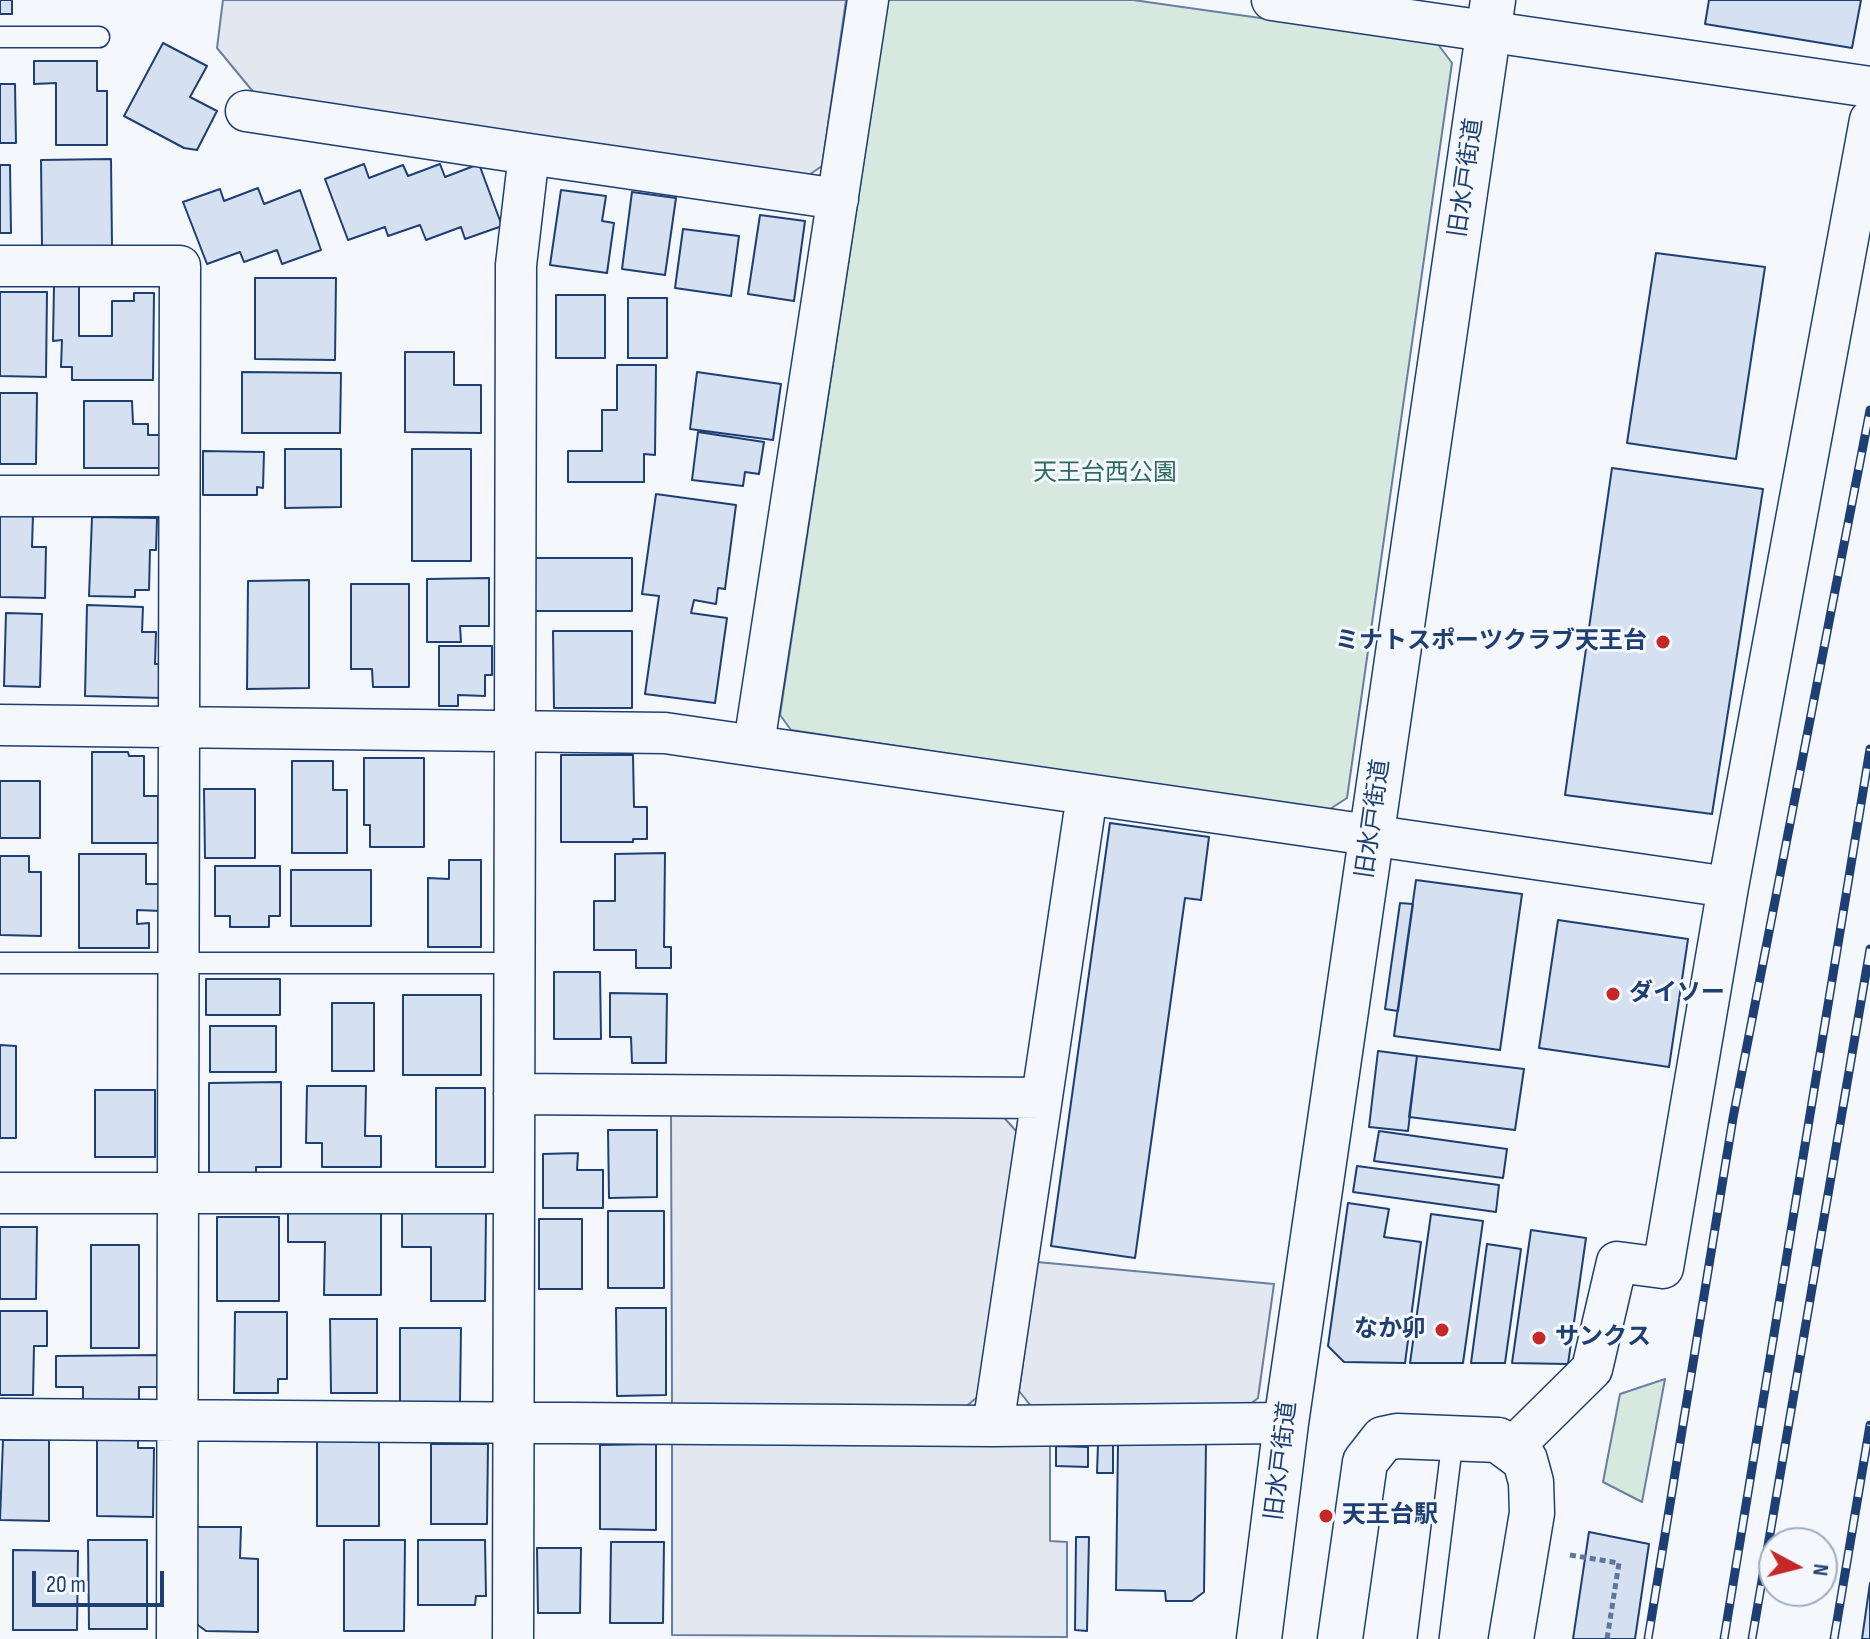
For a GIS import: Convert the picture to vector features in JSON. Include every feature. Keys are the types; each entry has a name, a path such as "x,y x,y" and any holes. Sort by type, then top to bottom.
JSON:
{"street":[{"path":"754,744 868,0"},
{"path":"1272,0 1491,15 1870,87"},
{"name":"旧水戸街道","path":"1259,1639 1286,1423 1491,15"},
{"path":"246,111 838,199"},
{"path":"1512,1448 1592,1369 1617,1262 1663,1268 1728,887 1870,120"},
{"path":"513,1639 516,265 529,154"},
{"path":"0,266 180,266 177,1639"},
{"path":"0,496 179,496"},
{"path":"0,725 665,733 1728,887"},
{"path":"993,1426 1087,795"},
{"path":"514,1094 1041,1098"},
{"path":"0,1193 513,1193"},
{"path":"0,1419 513,1420 993,1426 1286,1423"},
{"path":"1340,1639 1365,1462 1383,1439 1453,1437 1498,1440 1525,1460 1531,1482 1532,1513 1511,1639"}],"lane":[{"path":"0,37 99,37"},
{"path":"0,963 514,963"},
{"path":"1428,1639 1453,1437"}],"path":[{"path":"1563,1554 1619,1563 1607,1639"}],"green space":[{"name":"天王台西公園","path":"888,0 1133,0 1437,43 1452,63 1347,798 1327,811 791,730 780,715"},
{"path":"1665,1379 1642,1502 1603,1482 1620,1394"}],"shaded area":[{"path":"223,0 846,0 822,166 806,177 255,94 217,48"},
{"path":"671,1112 999,1112 1017,1132 981,1394 963,1409 672,1404"},
{"path":"1037,1262 1274,1284 1258,1398 1244,1409 1031,1406 1019,1391"},
{"path":"672,1437 1050,1439 1050,1541 1067,1542 1067,1637 672,1635"}],"building":[{"path":"0,0 12,0 12,14 0,14"},
{"path":"1709,0 1861,0 1852,48 1705,24"},
{"path":"163,43 207,66 190,97 217,111 197,150 184,148 124,116"},
{"path":"34,61 97,61 97,91 107,91 107,145 56,145 56,83 34,84"},
{"path":"0,84 15,84 16,143 0,143"},
{"path":"111,159 112,246 42,246 41,160"},
{"path":"364,164 369,178 403,165 408,176 440,164 445,177 479,164 502,226 465,239 461,227 426,240 420,225 388,236 385,227 348,240 325,179"},
{"path":"0,165 10,165 11,233 0,233"},
{"path":"258,188 264,204 300,190 321,250 282,264 277,250 244,262 240,252 207,264 183,202 220,189 224,201"},
{"path":"561,190 606,196 602,221 614,223 607,273 550,265"},
{"path":"632,192 676,198 665,275 622,269"},
{"path":"760,215 805,221 794,301 748,294"},
{"path":"683,229 739,236 731,296 675,288"},
{"path":"1656,253 1765,267 1736,459 1627,443"},
{"path":"255,278 336,278 335,360 255,359"},
{"path":"54,286 79,286 79,336 112,336 112,301 134,301 134,293 154,293 153,380 72,380 72,367 61,367 62,340 53,341"},
{"path":"0,292 47,292 46,377 0,376"},
{"path":"556,295 605,295 605,358 556,358"},
{"path":"628,298 667,298 667,358 628,358"},
{"path":"405,352 454,352 454,385 481,385 481,433 405,432"},
{"path":"617,365 656,365 655,455 644,454 644,482 568,482 568,451 602,451 602,410 617,410"},
{"path":"242,372 341,373 340,433 242,433"},
{"path":"697,372 781,384 773,440 690,429"},
{"path":"0,393 37,393 36,464 0,464"},
{"path":"84,401 132,401 133,424 148,424 148,435 160,435 160,468 84,468"},
{"path":"698,432 764,442 759,474 745,472 743,486 692,480"},
{"path":"285,449 341,449 341,507 285,508"},
{"path":"412,449 471,449 471,561 412,561"},
{"path":"203,451 264,452 263,488 257,487 257,495 203,495"},
{"name":"ミナトスポーツクラブ天王台","path":"1612,468 1763,489 1712,814 1565,795"},
{"path":"656,494 736,505 725,589 718,588 716,604 694,600 691,613 727,618 715,703 645,694 659,596 642,594"},
{"path":"0,513 33,514 32,547 46,547 45,598 0,597"},
{"path":"92,517 157,518 156,550 150,550 149,590 135,590 135,597 89,596"},
{"path":"533,558 632,558 632,611 533,611"},
{"path":"489,578 489,626 460,626 461,642 427,642 427,579"},
{"path":"309,580 309,688 247,689 248,581"},
{"path":"351,584 409,584 409,687 373,687 372,669 351,669"},
{"path":"87,605 143,607 142,632 156,632 155,664 163,664 162,698 85,696"},
{"path":"6,613 42,614 40,687 4,686"},
{"path":"553,631 632,631 632,708 554,708"},
{"path":"439,646 492,646 492,675 485,675 485,696 458,695 458,706 439,706"},
{"path":"92,752 128,752 129,756 144,756 144,796 158,796 158,843 92,843"},
{"path":"561,755 633,755 634,807 647,807 647,839 633,839 633,842 561,842"},
{"path":"364,758 424,758 424,847 370,847 370,825 364,825"},
{"path":"292,761 333,761 333,790 347,790 347,853 292,853"},
{"path":"0,781 40,781 40,838 0,838"},
{"path":"204,789 255,789 255,858 205,858"},
{"path":"1110,823 1209,837 1201,900 1185,898 1135,1258 1051,1246"},
{"path":"665,853 664,947 671,947 671,968 636,968 636,950 594,950 594,901 615,901 615,854"},
{"path":"79,854 146,854 146,884 161,884 161,911 137,910 137,924 149,923 149,948 79,948"},
{"path":"0,856 29,856 29,872 41,872 41,936 0,935"},
{"path":"449,860 481,860 481,947 428,947 428,878 449,879"},
{"path":"215,866 280,866 280,916 269,916 269,927 230,927 230,916 215,916"},
{"path":"291,870 371,870 371,926 291,926"},
{"path":"1416,880 1522,894 1500,1050 1394,1036"},
{"path":"1400,903 1413,904 1398,1011 1385,1009"},
{"name":"ダイソー","path":"1558,920 1688,939 1669,1067 1539,1048"},
{"path":"554,972 600,972 601,1039 554,1039"},
{"path":"206,979 280,979 280,1015 206,1015"},
{"path":"610,993 667,994 666,1063 632,1063 631,1037 610,1037"},
{"path":"403,995 481,995 481,1075 403,1075"},
{"path":"332,1003 374,1003 374,1071 332,1071"},
{"path":"210,1026 276,1026 276,1072 210,1072"},
{"path":"0,1045 16,1046 16,1138 0,1138"},
{"path":"1378,1051 1417,1056 1408,1131 1369,1127"},
{"path":"1417,1056 1524,1069 1515,1130 1409,1117"},
{"path":"281,1082 281,1167 256,1167 256,1177 209,1177 209,1083"},
{"path":"307,1086 366,1086 365,1136 381,1136 381,1167 322,1167 322,1143 306,1143"},
{"path":"436,1088 485,1088 485,1167 436,1167"},
{"path":"95,1090 155,1090 155,1157 95,1157"},
{"path":"608,1130 657,1130 657,1197 609,1198"},
{"path":"1379,1131 1507,1149 1503,1178 1374,1161"},
{"path":"578,1153 577,1170 603,1170 603,1208 543,1208 543,1154"},
{"path":"1357,1166 1499,1185 1496,1212 1353,1192"},
{"path":"1348,1203 1389,1209 1384,1237 1421,1242 1405,1363 1344,1362 1328,1346"},
{"path":"288,1211 381,1211 381,1295 324,1295 325,1242 288,1242"},
{"path":"608,1211 664,1211 664,1288 608,1288"},
{"path":"402,1213 486,1213 485,1301 431,1301 431,1247 402,1247"},
{"path":"1431,1214 1483,1221 1463,1363 1410,1363"},
{"path":"217,1217 279,1217 279,1301 217,1301"},
{"path":"539,1219 582,1219 582,1289 539,1289"},
{"path":"0,1227 37,1227 36,1299 0,1299"},
{"path":"1531,1230 1586,1238 1568,1364 1512,1363"},
{"path":"1487,1244 1521,1249 1505,1363 1471,1363"},
{"path":"91,1245 139,1245 139,1348 91,1348"},
{"path":"616,1308 666,1308 666,1395 617,1396"},
{"path":"0,1311 47,1311 47,1346 34,1346 33,1395 0,1395"},
{"path":"235,1312 287,1312 287,1379 278,1379 278,1393 234,1393"},
{"path":"330,1319 377,1319 377,1393 331,1393"},
{"path":"400,1328 461,1328 460,1402 400,1402"},
{"path":"162,1355 162,1387 139,1387 139,1401 83,1402 83,1387 56,1387 56,1356"},
{"path":"97,1439 138,1439 138,1448 154,1448 153,1517 97,1516"},
{"path":"3,1440 49,1440 49,1521 0,1520"},
{"path":"317,1441 379,1441 379,1526 317,1526"},
{"path":"1118,1442 1206,1443 1204,1592 1192,1601 1166,1601 1165,1591 1116,1590"},
{"path":"431,1444 488,1444 487,1524 431,1524"},
{"path":"656,1444 656,1530 600,1529 600,1445"},
{"path":"1098,1444 1113,1444 1113,1473 1097,1473"},
{"path":"1056,1446 1088,1447 1088,1467 1056,1466"},
{"path":"192,1527 241,1527 240,1558 258,1559 258,1632 206,1631 191,1620"},
{"path":"1589,1532 1649,1544 1635,1639 1573,1639"},
{"path":"1076,1537 1089,1537 1087,1631 1075,1630"},
{"path":"88,1540 147,1540 147,1629 89,1629"},
{"path":"344,1540 405,1540 404,1631 344,1631"},
{"path":"418,1540 485,1540 486,1596 476,1596 475,1605 418,1605"},
{"path":"611,1542 664,1542 663,1623 610,1623"},
{"path":"537,1548 581,1548 580,1613 538,1613"},
{"path":"13,1550 78,1551 77,1630 13,1630"},
{"path":"1870,1583 1870,1639 1862,1639"}],"railway":[{"path":"1648,1639 1733,1118 1870,410"},
{"path":"1724,1639 1870,749"},
{"path":"1752,1639 1870,949"},
{"path":"1834,1639 1870,1425"}],"place":[{"name":"ミナトスポーツクラブ天王台","path":"1663,642"},
{"name":"ダイソー","path":"1613,994"},
{"name":"なか卯","path":"1442,1330"},
{"name":"サンクス","path":"1539,1338"},
{"name":"天王台駅","path":"1326,1516"}]}
